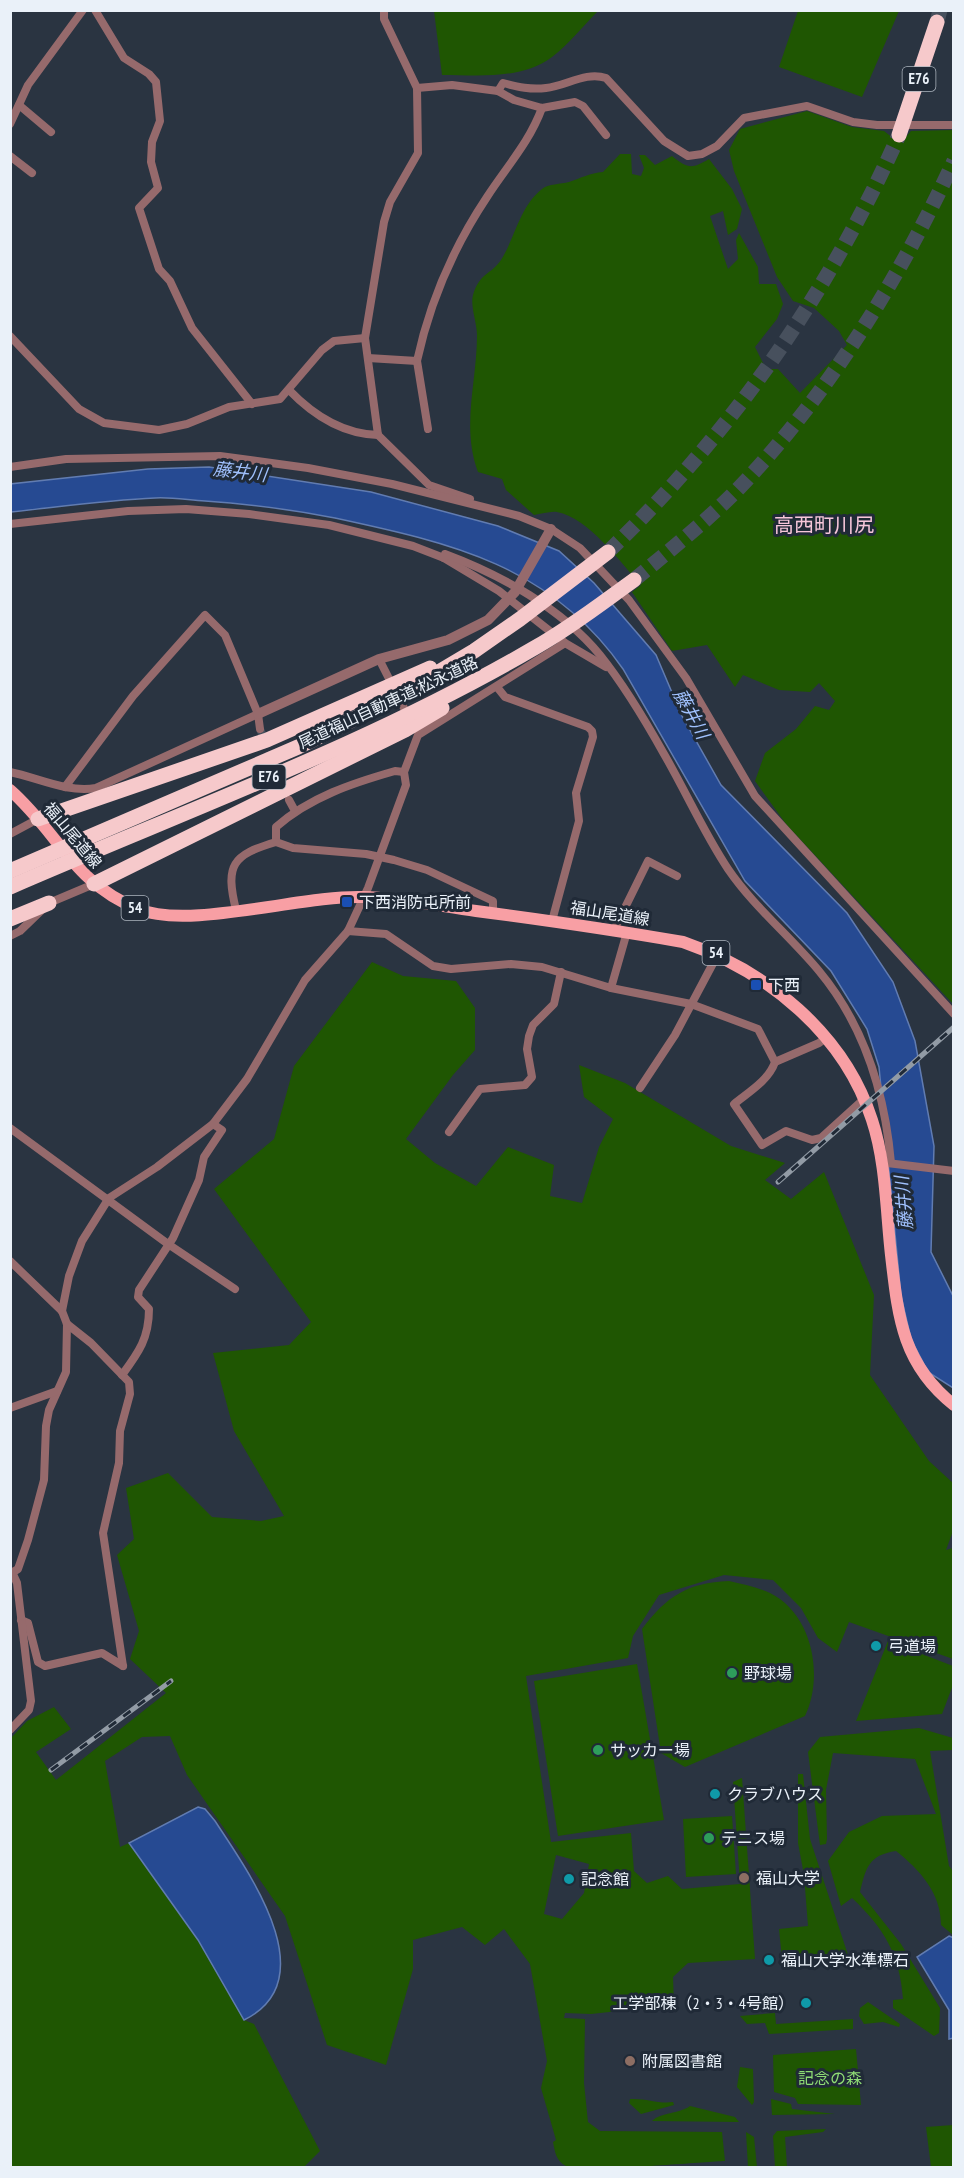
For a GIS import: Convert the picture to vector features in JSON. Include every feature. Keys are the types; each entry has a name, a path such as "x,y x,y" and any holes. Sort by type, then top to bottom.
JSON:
{"highway":[{"name":"E76","path":"899,135 937,22"},
{"name":"尾道福山自動車道;松永道路","path":"10,887 298,747 387,695 474,651 608,552"},
{"name":"尾道福山自動車道;松永道路","path":"10,871 408,728 470,685 539,646 634,580"},
{"path":"39,819 267,740 387,695"},
{"path":"94,885 408,728"},
{"path":"10,919 49,903"}],"main road":[{"name":"福山尾道線","path":"10,790 39,819 82,874 94,885 120,901 141,910 162,915 182,916 320,898 364,897 620,931 683,942 718,954 791,1003 827,1037 848,1065 864,1099 888,1163 897,1306 909,1352 937,1392 954,1405"}],"street":[{"path":"10,124 28,85 82,10"},
{"path":"95,10 124,58 149,74 156,82 160,121 152,142 151,162 158,189 139,208 159,269 170,281 192,328 252,404"},
{"path":"384,10 384,18 417,88 418,153 390,202 384,222 365,338 378,435 429,484 519,516 551,530 580,548 629,600 686,678 755,796 954,1014"},
{"path":"498,91 503,83 524,88 547,88 596,74 606,78 664,141 688,156 702,154 717,147 744,118 807,106 853,122 877,125 950,124"},
{"path":"417,88 452,85 498,91 514,100 542,108 575,102 583,106 606,135"},
{"path":"19,105 51,132"},
{"path":"428,429 417,361 425,322 449,262 487,197 532,134 542,108"},
{"path":"10,156 32,173"},
{"path":"10,336 79,409 104,423 159,430 187,424 229,406 280,399 322,350 334,341 365,338"},
{"path":"368,358 417,361"},
{"path":"290,390 313,412 337,426 362,434 378,435"},
{"path":"10,467 66,459 220,456 308,468 392,484 519,516"},
{"path":"10,524 128,511 186,509 249,514 329,525 413,546 444,558 499,591 565,643 608,668"},
{"path":"10,772 83,790 106,785 379,659 448,640 470,631 489,620 515,591 551,530"},
{"path":"444,558 445,554 474,565 553,611 582,636 631,699 728,869 757,906 819,971 842,1001 870,1057 889,1142 888,1163 954,1171"},
{"path":"64,787 133,696 205,615 225,635 258,714 261,729"},
{"path":"408,728 497,687 565,643"},
{"path":"62,1311 69,1276 82,1241 110,1198 157,1167 213,1124 247,1079 305,980 348,931 364,897 406,785 404,772 408,728 379,659"},
{"path":"497,687 505,697 588,727 592,731 593,737 576,793 579,821 552,921"},
{"path":"276,842 276,827 295,811 342,788 395,771 404,772"},
{"path":"289,800 295,811"},
{"path":"10,834 39,819"},
{"path":"236,910 230,875 232,865 250,849 276,842 293,848 380,856 427,870 493,901 493,913"},
{"path":"612,987 620,931 648,861 677,876"},
{"path":"10,936 20,931 49,903 94,885"},
{"path":"348,931 386,934 433,966 451,969 511,964 561,972 612,987 692,1004 758,1029 775,1062"},
{"path":"640,1088 675,1035 718,954"},
{"path":"448,1132 480,1089 525,1085 532,1077 527,1049 529,1035 533,1025 554,1004 561,972"},
{"path":"827,1037 775,1062 772,1070 756,1088 734,1104 762,1145 786,1131 812,1140 821,1138 864,1099"},
{"path":"122,1375 136,1356 149,1330 148,1309 138,1297 138,1290 186,1213 199,1180 204,1157 222,1130 213,1124"},
{"path":"10,1128 110,1198 168,1244 235,1289"},
{"path":"10,1261 62,1311 67,1324 66,1372 49,1410 44,1480 28,1540 12,1573 21,1620 31,1701 28,1710 10,1730"},
{"path":"21,1620 28,1623 38,1662 45,1666 102,1653 123,1666 103,1533 119,1463 120,1431 130,1394 129,1382 91,1343 67,1324"},
{"path":"10,1408 57,1391"}],"green space":[{"path":"434,10 598,11 552,57 527,70 499,75 442,75"},
{"path":"798,11 899,11 862,97 779,67"},
{"path":"807,111 852,127 884,131 893,138 904,139 911,131 953,130 953,1004 786,824 755,781 765,753 796,729 815,706 829,710 835,701 819,683 810,692 779,690 743,675 735,687 707,645 672,651 632,592 641,585 603,542 569,516 557,512 534,515 506,490 502,479 478,472 473,455 470,421 477,330 472,299 476,288 482,278 501,260 523,213 534,196 545,187 603,172 620,154 631,154 632,174 641,176 644,168 639,155 645,155 655,165 672,156 690,166 698,165 709,159 732,189 742,209 737,229 728,235 723,211 710,216 728,269 738,259 736,240 739,233 758,267 759,284 776,284 783,304 777,319 755,347 766,369 778,369 800,393 847,345 839,331 814,308 793,301 777,277 734,171 729,150 740,129"},
{"path":"372,962 403,976 456,981 475,1008 475,1050 453,1075 406,1139 435,1163 476,1186 508,1147 554,1165 550,1196 582,1203 599,1147 613,1119 584,1097 579,1065 625,1083 731,1146 785,1163 765,1180 791,1199 824,1172 874,1295 870,1375 929,1461 953,1483 953,1531 946,1550 953,1548 953,1659 849,1622 837,1652 818,1638 801,1608 773,1580 724,1575 659,1595 633,1636 628,1658 526,1676 551,1842 631,1833 634,1871 647,1883 668,1876 682,1889 740,1884 733,1782 742,1778 755,1959 688,1963 673,1977 674,2005 591,2014 565,2013 564,2018 585,2019 584,2083 588,2122 600,2131 722,2132 725,2161 593,2168 576,2168 560,2162 554,2149 553,2142 556,2140 541,2088 547,2061 530,1964 504,1929 485,1945 462,1927 413,1940 413,1969 386,2065 327,2045 285,1916 187,1775 170,1736 142,1737 105,1761 120,1847 129,1843 177,1907 244,2020 254,2024 320,2151 304,2167 11,2168 11,1738 27,1721 54,1707 71,1729 36,1752 56,1780 166,1693 130,1659 139,1631 117,1555 134,1539 126,1488 168,1473 212,1517 261,1521 284,1516 234,1431 213,1353 289,1345 311,1322 214,1189 274,1139 294,1066","holes":["556,1855 589,1864 584,1893 562,1919 544,1914"]},
{"name":"野球場","path":"729,1581 770,1593 785,1603 796,1616 811,1648 814,1683 811,1700 805,1716 685,1767 661,1753 642,1629 660,1608 679,1593 701,1585"},
{"path":"888,1641 953,1666 953,1685 942,1714 856,1721"},
{"name":"サッカー場","path":"637,1664 664,1820 558,1836 534,1681"},
{"path":"919,1728 953,1738 953,1750 930,1751 949,1866 953,1871 953,1935 941,1925 937,1903 928,1883 896,1851 874,1859 864,1876 860,1892 901,1944 940,2008 939,2033 934,2036 893,2008 893,2000 903,1999 894,1956 873,1920 852,1898 841,1906 828,1861 849,1832 882,1816 936,1814 915,1759 833,1753 826,1790 827,1839 826,1844 820,1845 808,1752 820,1737"},
{"path":"798,1774 803,1774 810,1839 848,1955 782,1959 779,1929 808,1926 804,1875 798,1843"},
{"name":"テニス場","path":"732,1816 736,1874 686,1877 683,1819"},
{"path":"868,2002 900,2024 899,2027 883,2022 864,2024 859,2016 860,2008"},
{"path":"775,2013 776,2024 853,2019 853,2029 769,2034 765,2023 747,2024 740,2016"},
{"name":"記念の森","path":"856,2049 861,2105 798,2104 795,2098 774,2092 773,2055"},
{"path":"740,2067 753,2069 754,2102 752,2105 737,2087"},
{"path":"630,2099 673,2102 674,2105 641,2114 629,2103"},
{"path":"771,2099 791,2104 792,2109 835,2114 772,2115"},
{"path":"690,2106 735,2117 739,2122 652,2121"},
{"path":"953,2125 953,2167 931,2167 926,2127"},
{"path":"826,2129 823,2132 785,2137 787,2167 775,2167 773,2136 777,2131"},
{"path":"746,2132 754,2137 757,2167 748,2167"}],"water":[{"name":"藤井川","path":"209,467 371,492 498,526 559,551 594,583 656,655 682,716 721,785 847,913 893,982 915,1041 934,1146 931,1252 953,1296 953,1388 928,1372 911,1339 901,1296 879,1067 867,1029 831,971 745,881 623,669 595,634 564,605 531,582 496,564 458,549 378,527 302,512 270,507 161,498 11,512 10,484 148,469"},
{"path":"198,1807 205,1809 215,1821 245,1867 273,1924 280,1952 279,1978 268,2002 244,2020 198,1940 129,1843"},
{"path":"949,1936 954,1938 954,2038 949,2039 949,2010 917,1957"}],"tunnel":[{"path":"937,22 940,10"},
{"path":"608,552 696,458 774,358 809,305 841,250 899,135"},
{"path":"634,580 727,500 773,451 804,413 860,333 886,291 954,161"},
{"path":"260,729 280,778"}],"railway":[{"path":"778,1182 954,1027"},
{"path":"51,1770 171,1681"}],"place":[{"name":"下西消防屯所前","path":"347,902"},
{"name":"下西","path":"756,985"},
{"name":"弓道場","path":"876,1646"},
{"name":"野球場","path":"732,1673"},
{"name":"サッカー場","path":"598,1750"},
{"name":"クラブハウス","path":"715,1794"},
{"name":"テニス場","path":"709,1838"},
{"name":"福山大学","path":"744,1878"},
{"name":"記念館","path":"569,1879"},
{"name":"福山大学水準標石","path":"769,1960"},
{"name":"工学部棟（2・3・4号館）","path":"806,2003"},
{"name":"附属図書館","path":"630,2061"}],"district":[{"name":"高西町川尻","path":"824,525"}]}
